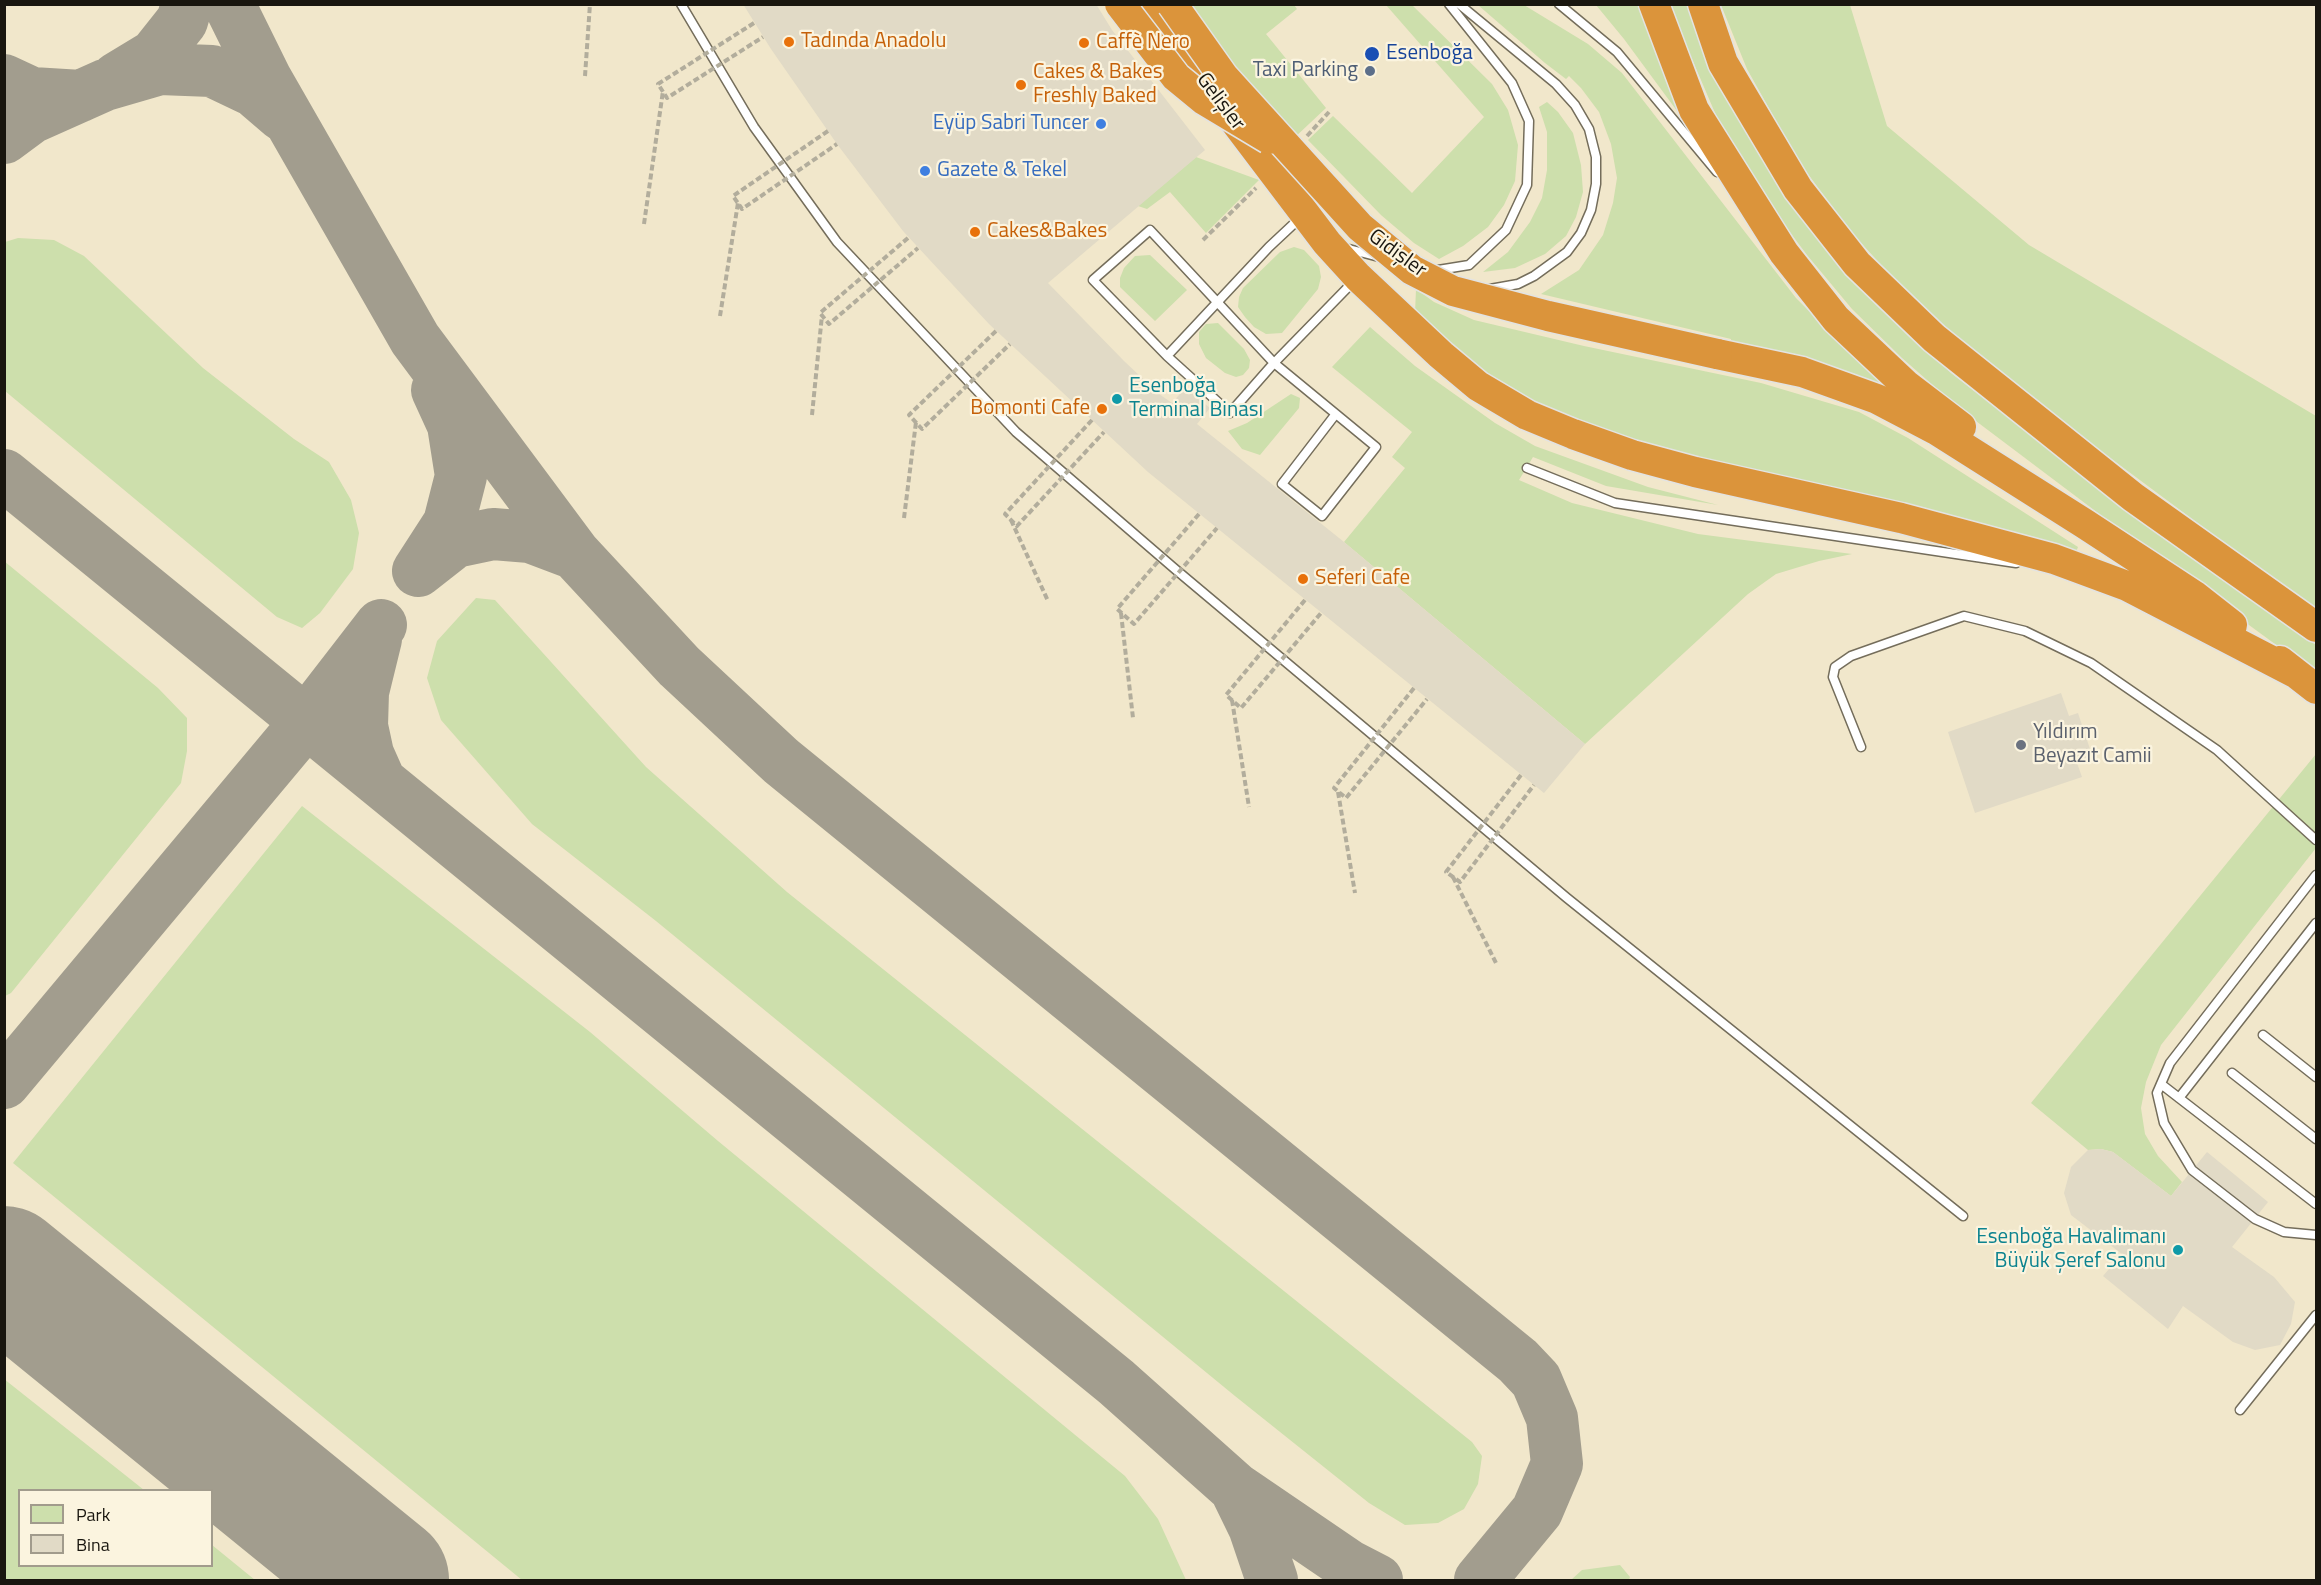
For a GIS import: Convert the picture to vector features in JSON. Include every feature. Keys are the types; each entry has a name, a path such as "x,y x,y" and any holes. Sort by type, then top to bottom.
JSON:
{"highway":[{"path":"1120,4 1176,77 1204,100 1271,141 1320,181"},
{"name":"Gelişler","path":"1146,4 1327,243 1358,277 1441,355 1478,386 1527,415 1574,435 1632,455 1695,472 1900,518 2043,556 2127,586 2306,681"},
{"name":"Gidişler","path":"1172,4 1223,76 1360,227 1412,270 1453,291 1548,316 1802,372 1877,399 1938,431 2085,524"},
{"path":"1654,4 1694,110 1784,254 1836,319 1906,385 2085,524 2195,596 2306,681"},
{"path":"1703,4 1723,63 1798,189 1857,264 1934,338 2124,490 2316,627"}],"lane":[{"path":"681,4 754,127 837,242 1016,432 1184,577 1567,898 1963,1216"},
{"path":"1327,243 1429,271 1469,265 1506,230 1527,185 1529,121 1512,83 1449,4"},
{"path":"1453,291 1518,284 1551,265 1568,252 1581,233 1591,210 1596,184 1596,157 1589,129 1575,105 1556,84 1459,4"},
{"path":"1559,4 1617,52 1724,180"},
{"path":"1739,198 1784,254"},
{"path":"1167,356 1216,302 1304,213"},
{"path":"1335,415 1282,484 1322,516 1376,447 1274,363 1150,230 1093,280 1167,356 1230,413 1274,363 1358,277"},
{"path":"1527,468 1615,503 1809,530 2025,565"},
{"path":"2059,572 2127,586"},
{"path":"1861,747 1833,677 1835,667 1851,656 1964,616 2025,631 2091,663 2217,750 2316,840"},
{"path":"2316,875 2170,1063 2157,1093 2164,1123 2192,1170 2255,1219 2284,1232 2316,1235"},
{"path":"2179,1098 2316,923"},
{"path":"2263,1035 2316,1077"},
{"path":"2232,1073 2316,1139"},
{"path":"2161,1083 2316,1204"},
{"path":"2240,1410 2316,1315"}],"path":[{"path":"585,76 590,4"},
{"path":"754,23 658,84 667,98 763,37"},
{"path":"644,224 663,91"},
{"path":"828,131 733,196 742,209 837,144"},
{"path":"720,316 738,203"},
{"path":"812,415 822,315 820,313 908,238"},
{"path":"822,315 829,324 918,248"},
{"path":"996,331 909,415 922,429 1010,344"},
{"path":"1092,420 1005,514 1017,526 1104,432"},
{"path":"904,518 916,422"},
{"path":"1199,514 1117,609 1134,624 1217,528"},
{"path":"1011,520 1048,601"},
{"path":"1305,600 1226,695 1241,708 1321,613"},
{"path":"1121,613 1133,718"},
{"path":"1414,688 1334,788 1338,792 1346,798 1427,699"},
{"path":"1232,700 1249,807"},
{"path":"1521,775 1446,872 1460,882 1534,785"},
{"path":"1338,792 1355,892"},
{"path":"1453,877 1497,963"}],"shaded area":[{"path":"5,5 2316,5 2316,1580 5,1580"}],"green space":[{"path":"1185,5 1294,5 1297,9 1266,34 1326,108 1293,139 1258,101"},
{"path":"1386,5 1412,5 1492,84 1508,110 1518,145 1515,181 1504,205 1488,227 1463,246 1439,259 1414,243 1381,215 1308,140 1333,116 1412,193 1484,117"},
{"path":"1478,5 1524,5 1588,44 1622,73 1796,298 1865,367 1910,404 1731,347 1731,339 1541,294 1579,270 1603,235 1613,203 1617,178 1611,144 1599,112 1581,88 1569,76 1566,79 1545,63"},
{"path":"1596,5 1638,5 1680,115 1624,39"},
{"path":"1669,5 1693,5 1885,312 1951,373 2166,540 2316,645 2316,674 1960,409 1902,358 1852,309 1807,255 1759,191 1718,120"},
{"path":"1721,5 1850,5 1887,126 2029,245 2316,416 2316,611 2012,385 1904,290 1852,233 1799,162 1747,69"},
{"path":"1547,102 1558,112 1573,133 1581,165 1583,192 1576,217 1566,236 1545,254 1515,268 1483,272 1508,252 1530,222 1542,198 1547,170 1547,132 1539,107"},
{"path":"1196,157 1259,180 1206,233 1170,192 1147,209 1138,206"},
{"path":"18,238 54,240 84,256 203,368 294,439 329,462 351,500 359,533 353,569 320,613 302,628 277,617 5,391 5,242"},
{"path":"1294,247 1304,250 1319,266 1321,277 1318,289 1282,333 1266,334 1254,327 1245,317 1238,307 1239,297 1243,288 1280,252"},
{"path":"1150,255 1187,290 1155,321 1120,287 1120,278 1124,268 1135,256"},
{"path":"1416,289 1434,302 1474,320 1584,346 1761,383 1859,412 1908,438 2078,547 2076,552 1705,466 1557,417 1481,372 1415,313"},
{"path":"1218,323 1244,349 1250,360 1249,368 1243,375 1236,377 1225,373 1206,358 1199,344 1199,332 1206,324"},
{"path":"1370,327 1415,366 1495,423 1535,446 1648,487 1718,505 1606,486 1533,457 1519,480 1572,503 1698,534 1852,554 1776,574 1748,594 1585,744 1344,542 1405,468 1392,457 1412,432 1332,367"},
{"path":"1291,394 1300,398 1299,408 1260,455 1242,449 1228,431 1247,423"},
{"path":"4,561 158,688 187,718 187,751 181,783 11,993 5,996"},
{"path":"476,598 495,600 646,767 787,892 1472,1442 1482,1456 1478,1484 1464,1509 1438,1523 1405,1525 1369,1503 1235,1396 656,921 532,824 441,720 427,678 437,641"},
{"path":"2316,754 2316,848 2161,1045 2146,1082 2141,1108 2145,1134 2158,1156 2182,1182 2171,1196 2113,1152 2101,1149 2088,1150 2031,1103"},
{"path":"302,806 590,1032 718,1141 1125,1476 1158,1519 1186,1580 522,1580 13,1163"},
{"path":"4,1379 143,1489 18,1489 18,1567 213,1567 213,1546 255,1580 5,1580"},
{"path":"1620,1565 1630,1577 1629,1580 1571,1580 1582,1570"}],"building":[{"name":"Esenboğa Terminal Binası","path":"743,4 1096,4 1112,30 1205,150 1048,283 1159,394 1172,403 1185,388 1210,408 1197,424 1344,542 1585,744 1544,793 1148,472 989,324 903,231 837,144 771,49"},
{"name":"Yıldırım Beyazıt Camii","path":"2061,693 2069,716 2078,713 2093,758 2077,763 2082,777 1975,813 1948,732"},
{"name":"Esenboğa Havalimanı Büyük Şeref Salonu","path":"2101,1149 2113,1152 2171,1196 2207,1152 2268,1202 2232,1247 2274,1277 2295,1302 2291,1324 2280,1345 2255,1350 2233,1342 2183,1306 2168,1329 2103,1276 2122,1254 2071,1215 2064,1193 2071,1167 2088,1150"}],"taxiway":[{"path":"117,78 155,55 182,21 187,4"},
{"path":"229,4 266,79 415,339 575,554 679,666 781,761 1518,1361 1536,1380 1552,1418 1557,1464 1537,1511 1480,1580"},
{"path":"4,138 31,118 105,85 160,69 212,71 254,91 282,115"},
{"path":"4,80 32,93 81,96"},
{"path":"437,390 453,425 461,476 449,523 418,571 455,542 493,534 530,537 575,554"},
{"path":"4,475 1116,1382 1235,1488 1348,1565 1377,1580"},
{"path":"4,1083 306,722 381,625"},
{"path":"376,639 363,692 362,726 368,754 380,781"},
{"path":"1235,1488 1254,1527 1272,1580"}],"runway":[{"path":"4,1271 384,1580"}],"place":[{"name":"Tadında Anadolu","path":"789,42"},
{"name":"Caffè Nero","path":"1084,43"},
{"name":"Esenboğa","path":"1372,54"},
{"name":"Taxi Parking","path":"1370,71"},
{"name":"Cakes & Bakes Freshly Baked","path":"1021,85"},
{"name":"Eyüp Sabri Tuncer","path":"1101,124"},
{"name":"Gazete & Tekel","path":"925,171"},
{"name":"Cakes&Bakes","path":"975,232"},
{"name":"Esenboğa Terminal Binası","path":"1117,399"},
{"name":"Bomonti Cafe","path":"1102,409"},
{"name":"Seferi Cafe","path":"1303,579"},
{"name":"Yıldırım Beyazıt Camii","path":"2021,745"},
{"name":"Esenboğa Havalimanı Büyük Şeref Salonu","path":"2178,1250"}]}
